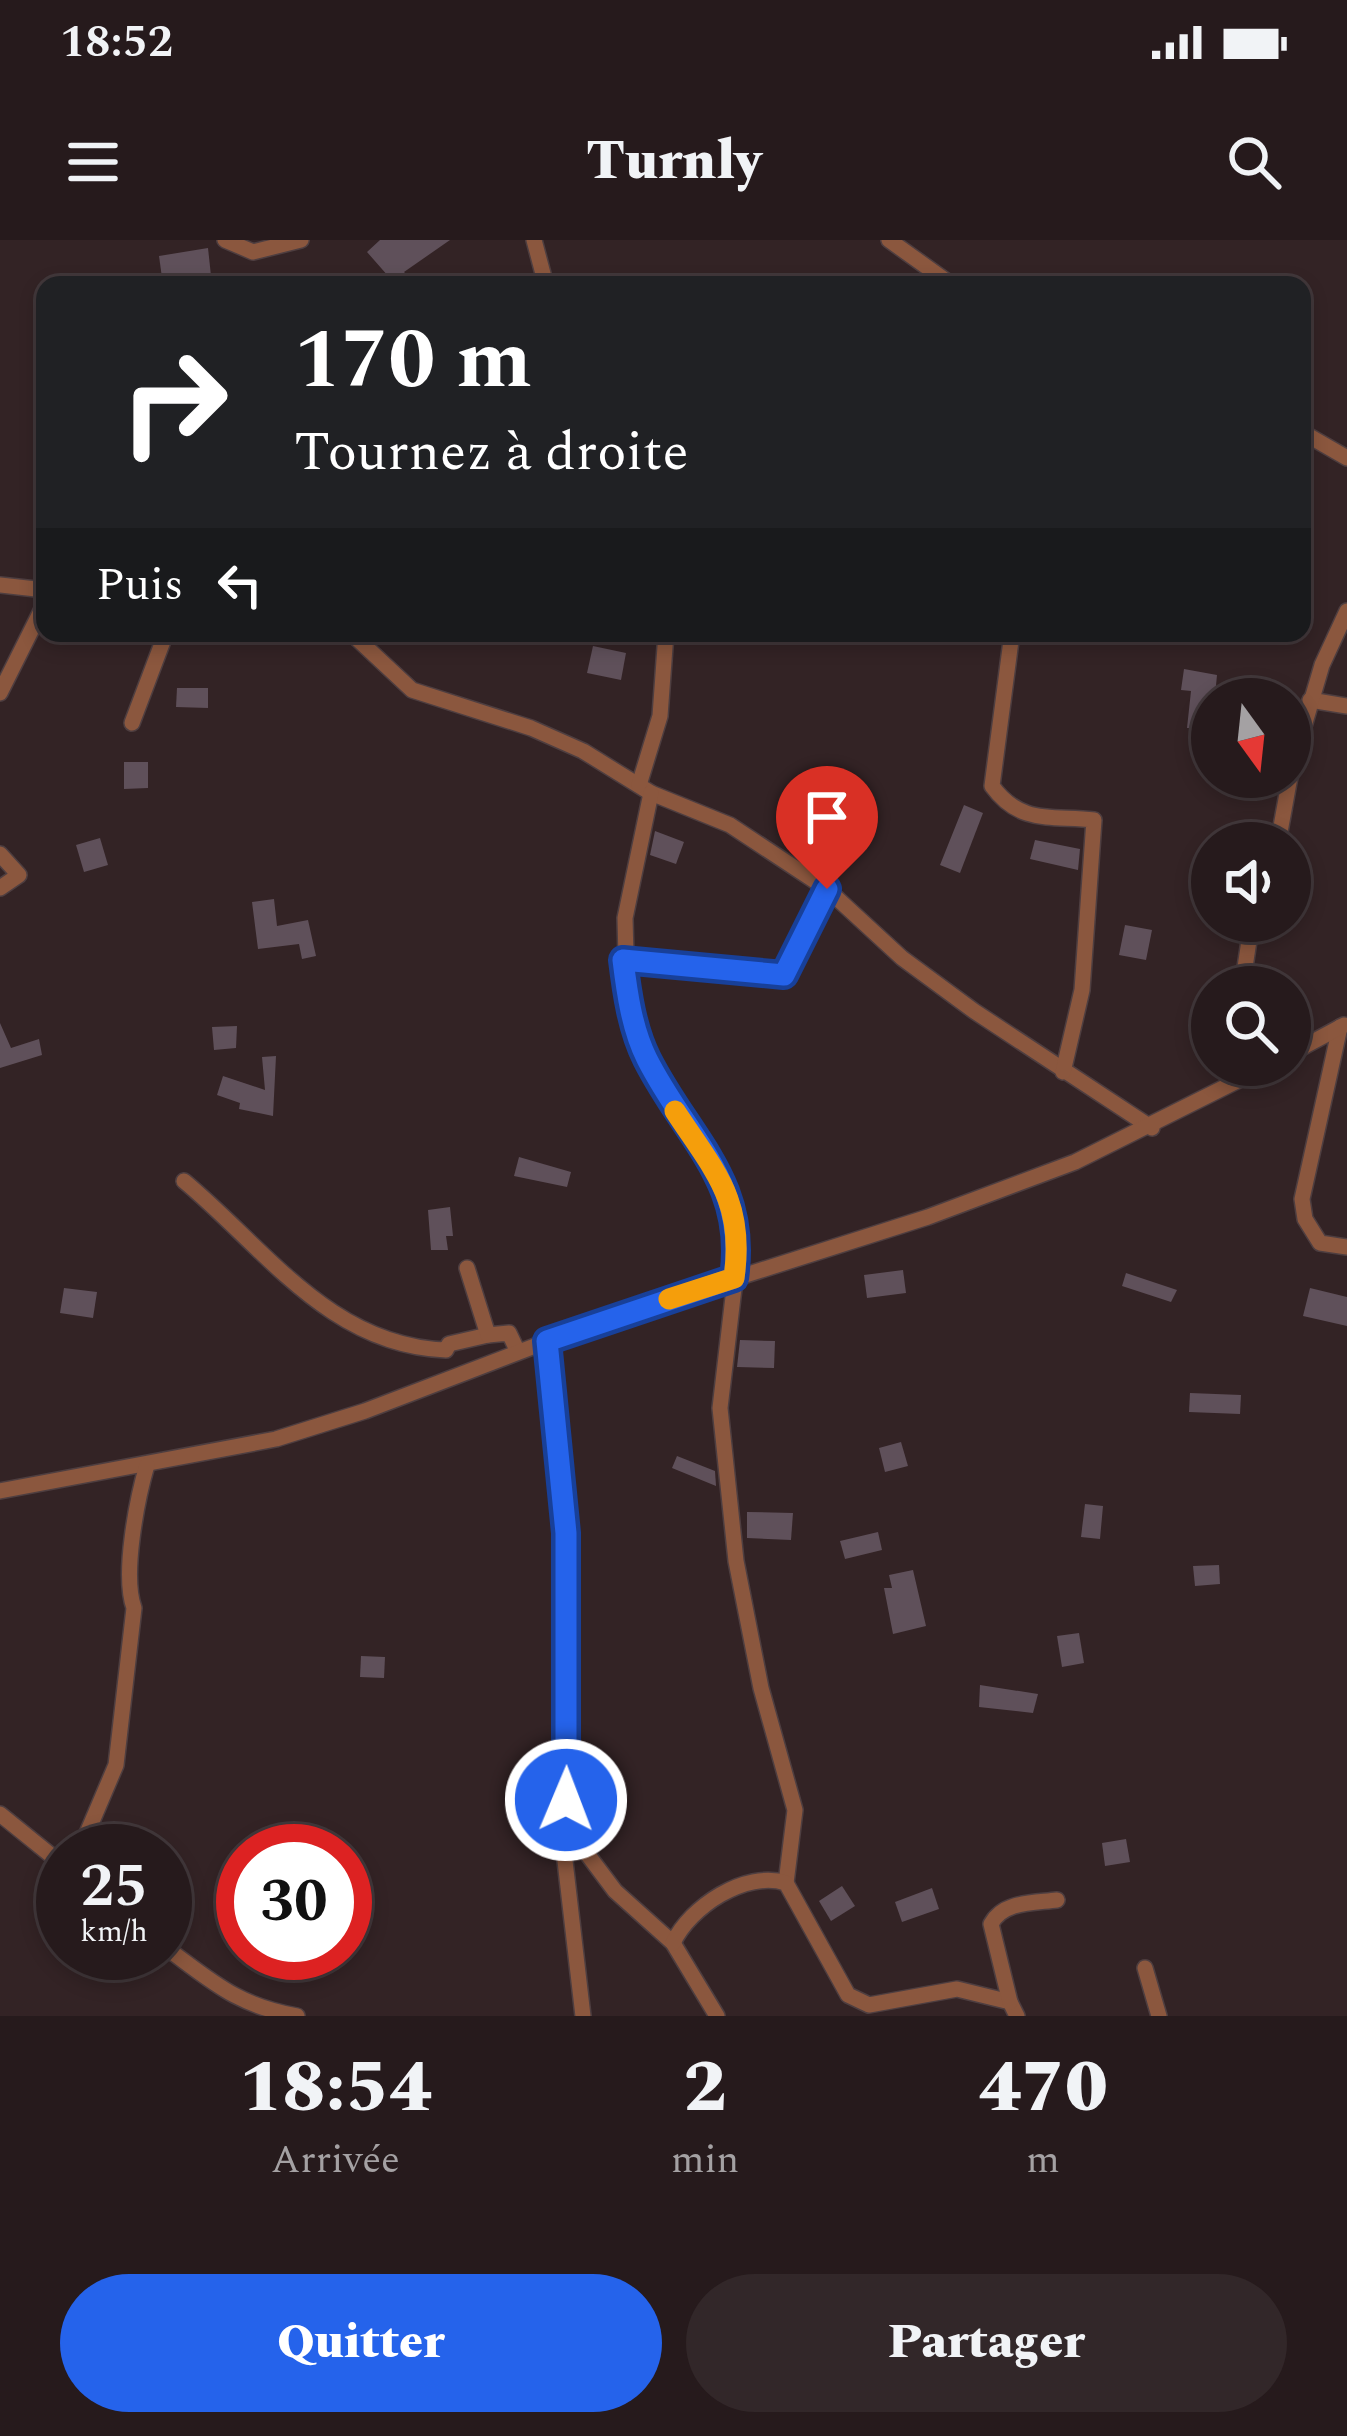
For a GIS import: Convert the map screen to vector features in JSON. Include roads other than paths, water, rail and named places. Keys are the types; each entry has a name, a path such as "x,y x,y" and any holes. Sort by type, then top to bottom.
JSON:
{"street":[{"path":"225,240 253,252 301,240"},
{"path":"534,240 544,276"},
{"path":"889,240 939,276"},
{"path":"1311,437 1347,458"},
{"path":"0,585 36,589"},
{"path":"1311,698 1347,611"},
{"path":"0,693 36,621"},
{"path":"132,723 165,642"},
{"path":"361,642 412,690 531,728 645,789 730,825 827,889 902,958 1063,1072 1152,1128"},
{"path":"665,642 660,716 625,918 627,998 644,1054 724,1181 734,1210 740,1237 720,1408 736,1561 761,1688 794,1810 786,1883 860,2016"},
{"path":"1011,642 992,786 1000,797 1046,822 1094,820 1082,990 1063,1072"},
{"path":"1311,700 1347,706"},
{"path":"0,854 19,875 0,887"},
{"path":"623,960 784,975 827,889"},
{"path":"1311,1043 1343,1025"},
{"path":"1343,1025 1302,1199 1305,1220 1321,1244 1347,1247"},
{"path":"0,1491 275,1438 547,1341 928,1216 1152,1128 1230,1086"},
{"path":"184,1181 231,1220 266,1259 336,1316 405,1346 446,1350 449,1344 509,1333 518,1352"},
{"path":"467,1268 488,1335"},
{"path":"547,1341 566,1533 566,1824 583,2016"},
{"path":"93,1824 120,1744 134,1608 129,1594 132,1523 147,1465"},
{"path":"0,1814 36,1843"},
{"path":"566,1824 615,1891 673,1942 716,2016"},
{"path":"673,1942 696,1909 743,1886 772,1879 786,1883"},
{"path":"1013,2009 991,1924 997,1912 1011,1906 1057,1900"},
{"path":"192,1968 223,1992 270,2014 297,2016"},
{"path":"1145,1968 1159,2016"},
{"path":"848,1995 869,2005 957,1989 1013,2009"}]}
